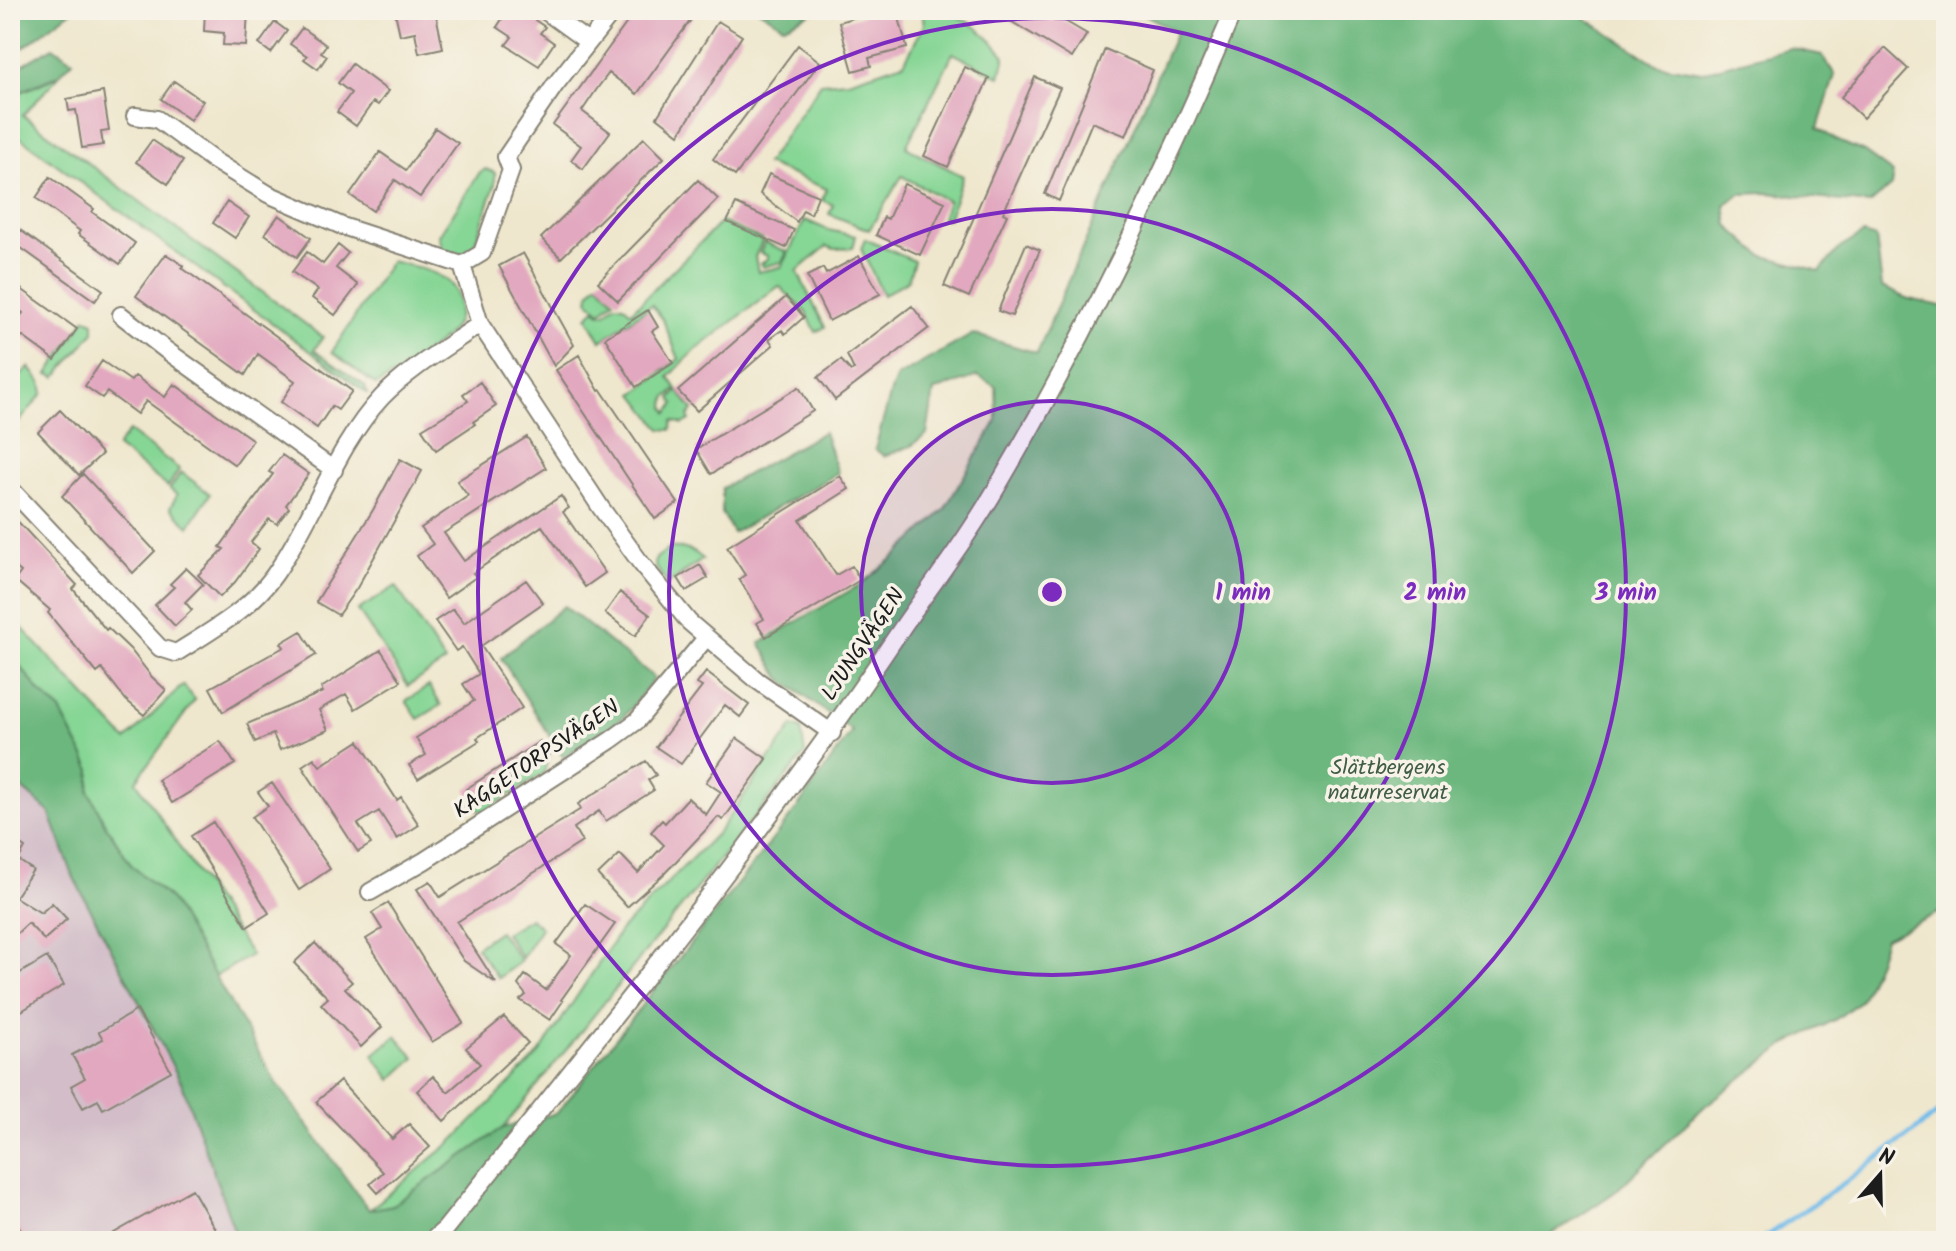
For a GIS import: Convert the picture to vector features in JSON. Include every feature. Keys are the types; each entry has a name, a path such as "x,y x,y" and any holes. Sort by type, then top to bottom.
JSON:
{"street":[{"path":"544,10 588,42"},
{"path":"135,116 157,119 213,160 268,194 342,226 462,265 482,253 511,170 506,157 614,10"},
{"name":"LJUNGVÄGEN","path":"431,1241 445,1229 624,1005 832,733 998,485 1091,316 1157,184 1234,10"},
{"path":"462,265 480,324 640,562 706,638 758,681 832,733"},
{"path":"121,315 334,470"},
{"path":"10,488 160,648 176,653 233,617 275,574 362,423 382,397 409,373 480,324"},
{"name":"KAGGETORPSVÄGEN","path":"370,892 424,861 637,721 706,638"}],"shaded area":[{"path":"10,778 49,811 74,878 182,1084 238,1241 10,1241"}],"green space":[{"path":"10,10 73,10 20,50 10,54"},
{"path":"759,10 817,10 784,26"},
{"path":"922,10 948,13 979,29 1005,56 1000,77 953,53 906,147 963,176 948,219 942,218 948,201 902,176 869,230 829,214 833,205 822,200 827,189 766,164 821,83 848,81 904,63 924,25"},
{"name":"Slättbergens naturreservat","path":"1137,10 1573,10 1658,65 1702,72 1790,48 1822,55 1835,75 1818,128 1864,152 1893,173 1891,186 1870,204 1768,193 1740,194 1725,205 1728,226 1761,255 1820,271 1840,248 1863,234 1876,238 1882,287 1909,299 1946,307 1946,909 1885,938 1861,1000 1835,1020 1786,1044 1705,1106 1615,1192 1542,1241 238,1241 182,1084 74,878 49,812 10,778 10,653 41,693 59,709 91,770 89,791 106,826 132,866 171,900 276,1082 369,1210 393,1205 503,1128 557,1113 795,811 852,731 781,679 760,643 861,584 944,510 997,420 996,387 978,376 934,391 927,434 911,446 884,456 875,449 892,388 897,377 973,334 1037,353 1176,32"},
{"path":"53,47 73,61 59,75 10,96 10,72"},
{"path":"59,76 23,115 323,337 314,350 365,386 367,393 10,130 10,97"},
{"path":"486,169 495,173 495,185 473,249 457,258 443,251 439,235 480,172"},
{"path":"805,220 828,230 856,236 853,248 834,249 827,246 797,271 825,327 816,332 806,312 779,286 692,353 669,377 677,389 666,398 668,413 675,404 671,398 678,391 693,410 688,416 690,420 683,424 673,421 671,430 661,429 634,394 679,359 663,320 652,305 601,341 587,317 595,309 601,314 606,313 615,304 623,305 631,312 721,222 763,240 755,257 758,272 781,267"},
{"path":"865,239 914,261 908,280 883,295 861,249"},
{"path":"765,242 787,252 782,262 762,267 761,264 768,259 760,253"},
{"path":"391,261 422,269 450,283 456,293 459,313 455,325 446,336 416,360 376,385 332,352"},
{"path":"598,283 614,300 601,312 588,300"},
{"path":"86,318 94,322 94,332 56,377 48,374"},
{"path":"29,367 41,382 43,393 10,433 10,385"},
{"path":"129,431 179,469 168,487 117,447"},
{"path":"824,432 838,473 733,533 722,513 722,488"},
{"path":"181,472 210,494 189,526 170,508 177,495 170,489"},
{"path":"670,548 688,550 703,559 668,584 655,566 656,558"},
{"path":"396,586 445,662 408,686 358,610"},
{"path":"564,606 655,678 623,718 563,757 501,658"},
{"path":"10,615 126,740 183,685 195,700 136,781 251,955 214,977 171,900 132,866 88,791 91,770 59,709 41,693 10,653"},
{"path":"429,686 441,705 418,719 406,701"},
{"path":"793,726 801,729 805,754 503,1128 393,1205 369,1210 453,1141 538,1055 621,930 719,831"},
{"path":"549,756 544,773 483,812 471,805"},
{"path":"530,918 541,928 522,958 505,933"},
{"path":"499,931 521,961 498,978 476,947"},
{"path":"396,1036 415,1058 391,1080 373,1055"}],"building":[{"path":"205,10 248,10 246,46 223,45 224,33 204,31"},
{"path":"435,10 443,48 419,53 415,32 400,35 395,12"},
{"path":"508,10 520,10 545,27 540,33 554,43 539,66 506,45 512,37 497,27"},
{"path":"636,10 698,10 637,94 609,73 599,86 582,111 610,132 583,169 571,160 581,146 553,125"},
{"path":"880,10 897,10 907,48 869,58 871,66 853,71 839,22"},
{"path":"992,10 1046,10 1087,34 1072,58"},
{"path":"718,21 742,36 679,134 657,117"},
{"path":"275,22 287,31 271,53 259,44"},
{"path":"302,28 326,45 321,52 327,56 318,69 290,44"},
{"path":"798,45 820,62 735,176 713,159"},
{"path":"1885,48 1908,69 1863,118 1841,97"},
{"path":"1105,49 1153,70 1126,136 1092,122 1059,201 1045,194"},
{"path":"352,64 388,91 378,105 373,102 356,126 337,112 351,93 338,83"},
{"path":"965,67 989,78 948,167 924,156"},
{"path":"1035,77 1060,88 969,297 944,286"},
{"path":"174,81 203,101 190,120 161,99"},
{"path":"103,92 109,131 101,132 103,145 82,148 76,110 69,111 67,99"},
{"path":"435,128 458,143 420,197 395,180 373,211 350,195 380,152 406,170"},
{"path":"644,138 664,158 561,258 541,238"},
{"path":"152,140 183,161 168,184 136,162"},
{"path":"769,174 818,196 811,214 803,210 797,222 760,194"},
{"path":"50,177 135,243 120,264 36,198"},
{"path":"698,180 718,199 618,301 598,282"},
{"path":"904,184 945,202 920,255 876,235 884,217 888,219"},
{"path":"227,202 249,217 235,238 213,223"},
{"path":"736,204 794,230 786,248 727,222"},
{"path":"279,215 311,238 297,257 265,234"},
{"path":"16,227 103,290 95,301 10,240"},
{"path":"1026,244 1040,250 1012,316 998,311"},
{"path":"338,245 348,253 336,268 358,285 335,315 312,298 318,290 292,272 307,252 323,264"},
{"path":"523,253 574,345 554,366 499,266"},
{"path":"166,254 352,391 338,410 332,406 317,428 281,402 295,381 258,354 245,375 136,296"},
{"path":"859,256 880,294 829,321 807,276 823,268 826,274"},
{"path":"10,281 77,329 55,360 11,328 23,313 10,303"},
{"path":"786,297 804,317 785,334 782,330 769,339 773,345 697,411 678,391"},
{"path":"912,306 929,328 835,400 818,377 841,360 851,371 854,370 847,355"},
{"path":"648,310 658,327 652,331 673,363 636,387 605,338"},
{"path":"579,355 599,391 678,503 655,519 556,370"},
{"path":"102,361 131,381 135,376 165,397 174,384 253,440 235,465 146,401 137,414 107,392 102,398 85,386"},
{"path":"480,382 496,406 436,450 422,429 468,401 463,394"},
{"path":"799,387 813,411 711,474 696,449"},
{"path":"60,410 102,454 79,475 38,432"},
{"path":"527,437 546,468 444,533 464,561 561,496 569,508 563,512 605,573 585,587 542,526 473,573 476,577 446,598 417,556 433,544 421,528 468,496 457,481"},
{"path":"282,455 309,474 286,505 289,508 277,524 269,519 251,542 259,549 220,597 198,575 224,549 220,547 273,474 269,472"},
{"path":"400,459 422,471 357,588 338,615 316,602 373,510"},
{"path":"83,474 155,551 133,573 62,496"},
{"path":"840,476 849,489 800,520 836,575 852,566 860,580 766,637 757,623 764,619 739,579 745,575 727,547"},
{"path":"10,513 77,585 73,589 106,630 108,628 130,649 166,690 144,715 126,700 102,669 97,673 48,613 50,610 15,580 21,572 10,563"},
{"path":"700,565 708,578 686,591 678,578"},
{"path":"186,568 203,584 185,602 192,610 175,626 155,605 174,587 170,584"},
{"path":"526,580 543,603 481,646 522,708 477,738 479,741 418,779 409,765 426,755 416,738 474,701 463,684 479,674 462,647 456,651 435,621 453,609 464,623"},
{"path":"620,592 650,615 635,636 605,613"},
{"path":"301,631 316,655 223,712 210,688 284,647 281,643"},
{"path":"381,650 401,681 355,709 346,694 319,710 328,730 280,750 273,734 255,742 247,724 323,692 321,688"},
{"path":"706,672 749,705 740,717 725,705 681,764 656,747 702,687 697,684"},
{"path":"737,738 767,759 723,820 718,817 664,874 627,907 598,875 620,854 638,873 664,845 651,832 662,820 665,823 688,798 706,815 721,792 706,782"},
{"path":"220,741 235,764 172,803 158,780"},
{"path":"359,741 397,800 401,797 419,825 397,839 379,811 358,824 371,844 358,852 302,766 314,758 320,766"},
{"path":"540,741 549,754 474,802 466,789"},
{"path":"646,761 656,775 648,780 654,790 606,821 599,811 574,828 582,842 457,922 496,983 464,961 417,889 430,881 440,897 581,809 578,804"},
{"path":"272,783 330,869 299,890 252,817 268,806 258,792"},
{"path":"213,822 269,913 247,927 191,836"},
{"path":"10,838 25,848 18,860 33,870 15,897 41,913 52,903 67,919 44,940 28,923 10,940"},
{"path":"388,903 463,1023 432,1042 366,939 382,929 372,913"},
{"path":"585,904 615,924 550,1020 520,1000 526,995 518,985 525,975 546,990 571,955 556,944"},
{"path":"315,943 352,982 345,988 382,1027 361,1047 321,1004 328,998 294,963"},
{"path":"47,957 64,985 10,1018 10,979"},
{"path":"137,1010 171,1071 103,1109 98,1100 83,1108 71,1086 85,1078 72,1055 103,1039 99,1032"},
{"path":"504,1017 528,1043 444,1121 417,1091 433,1076 448,1092 480,1064 466,1048"},
{"path":"340,1081 392,1139 409,1124 430,1147 378,1193 370,1184 383,1172 316,1102"},
{"path":"192,1189 222,1241 100,1241"},
{"path":"10,1210 27,1241 10,1241"}],"waterway":[{"path":"1759,1241 1850,1179 1946,1107"}]}
